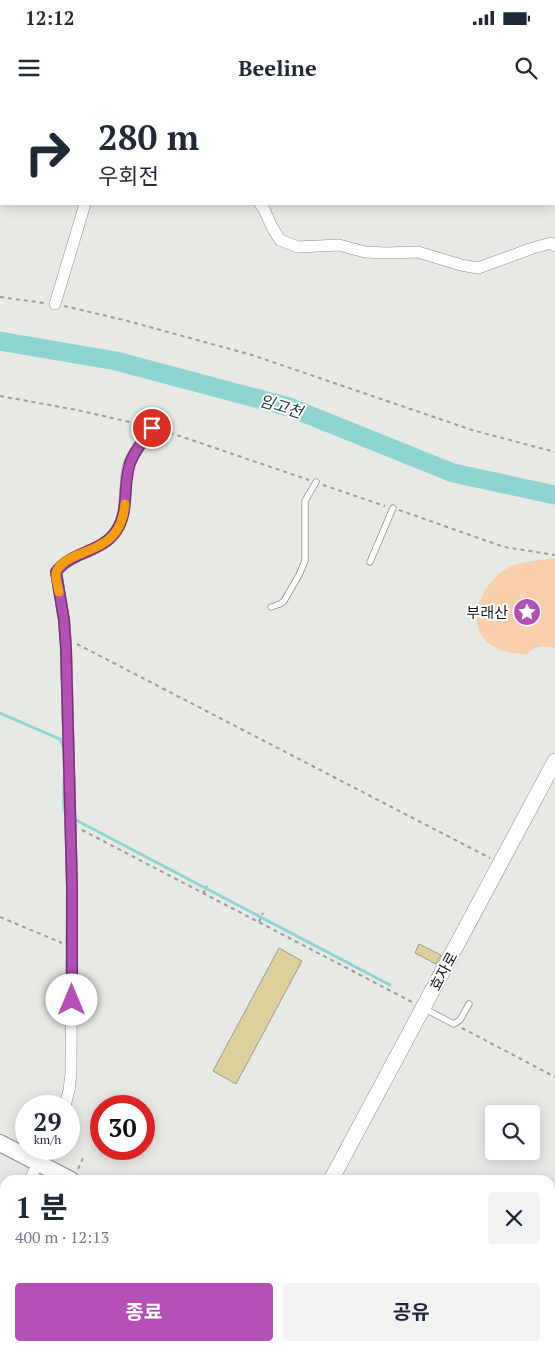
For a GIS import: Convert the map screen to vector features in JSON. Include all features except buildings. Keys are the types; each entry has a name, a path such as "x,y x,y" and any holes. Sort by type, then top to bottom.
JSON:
{"main road":[{"path":"0,1142 15,1147"},
{"path":"46,1160 65,1175"}],"street":[{"path":"55,304 85,205"},
{"path":"261,205 280,240 298,247 339,246 365,252 386,254 418,252 478,268 533,248 551,244 555,246"},
{"path":"67,1095 72,1073 70,819 64,620 56,572 65,562 102,544 117,531 124,510 130,464 152,428"},
{"name":"효자로","path":"334,1175 555,761"},
{"path":"32,1175 38,1160"}],"lane":[{"path":"272,607 284,601 303,566 305,554 304,501 316,482"},
{"path":"370,562 393,508"},
{"path":"423,1008 454,1024 460,1020 469,1004"}],"path":[{"path":"0,296 55,304 124,320 252,355 472,430 555,452"},
{"path":"0,396 69,408 152,428 214,446 504,547 555,555"},
{"path":"65,638 500,864"},
{"path":"70,819 203,894 423,1008"},
{"path":"203,894 206,888"},
{"path":"258,922 262,916"},
{"path":"0,917 62,943 72,943"},
{"path":"454,1024 555,1077"}],"shaded area":[{"path":"555,559 555,648 539,647 527,655 503,651 487,642 480,632 477,620 482,596 489,584 498,574 513,565"}],"waterway":[{"name":"임고천","path":"0,341 116,361 289,407 453,473 555,495"},
{"path":"0,713 60,739 63,746"},
{"path":"64,777 64,810 67,815"},
{"path":"74,819 390,985"}],"slow traffic":[{"path":"59,592 56,572 71,558 102,544 112,537 120,524 125,504"}],"place":[{"name":"부래산","path":"527,612"}],"route":[{"path":"72,1000 72,887 66,648 64,620 56,572 65,562 102,544 117,531 124,510 130,464 152,428"}]}
